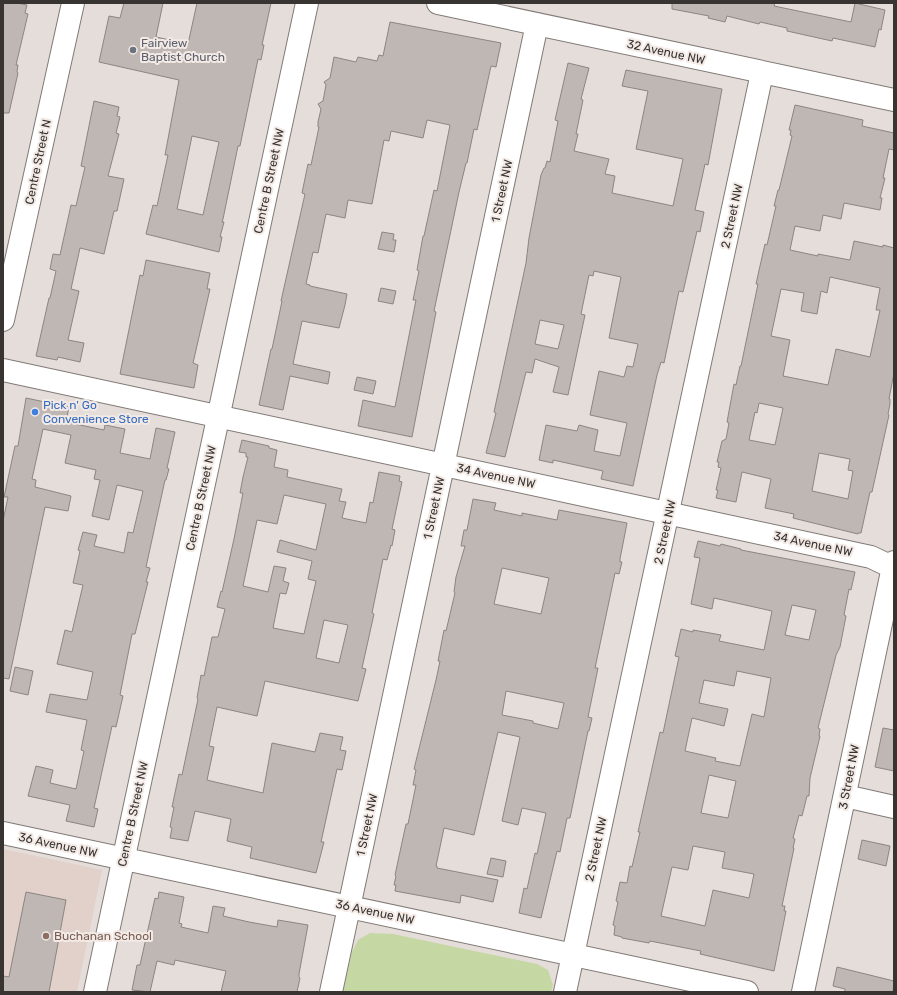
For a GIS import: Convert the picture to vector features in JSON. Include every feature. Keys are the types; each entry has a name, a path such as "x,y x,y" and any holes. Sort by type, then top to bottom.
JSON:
{"street":[{"name":"Centre Street N","path":"3,320 73,3"},
{"name":"Centre B Street NW","path":"95,992 307,3"},
{"name":"32 Avenue NW","path":"438,3 498,9 537,24 762,73 894,98"},
{"name":"1 Street NW","path":"331,992 537,24"},
{"name":"2 Street NW","path":"566,992 762,73"},
{"name":"34 Avenue NW","path":"3,370 871,556 894,566"},
{"name":"3 Street NW","path":"803,992 894,566"},
{"path":"846,796 894,806"},
{"name":"36 Avenue NW","path":"3,833 747,992"}],"shaded area":[{"name":"Buchanan School","path":"3,849 102,870 77,992 3,992"}],"green space":[{"path":"370,933 393,934 537,964 548,970 553,985 551,992 343,992 352,952 358,940"}],"building":[{"path":"3,3 27,5 25,13 28,14 16,65 18,65 18,73 9,113 3,113"},
{"path":"124,3 163,3 156,37 188,44 197,3 271,3 262,45 264,45 261,60 258,59 222,222 224,222 220,237 222,237 219,252 146,234 153,205 157,206 168,155 165,155 179,80 99,62 109,16 120,18","holes":["192,136 219,142 203,215 177,209"]},
{"path":"672,3 775,3 774,6 851,22 855,3 885,10 881,30 879,29 875,47 833,38 832,41 787,31 787,28 760,22 759,24 727,16 725,22 708,18 709,16 672,9"},
{"path":"390,22 501,43 496,67 491,66 477,130 474,129 459,192 434,311 436,312 412,437 358,426 363,400 395,407 416,300 413,300 419,271 417,270 423,236 434,190 437,191 450,125 427,120 423,138 391,131 389,141 384,140 372,204 348,200 345,218 326,214 318,253 313,252 306,284 347,294 345,305 339,328 302,321 293,364 330,372 328,384 290,376 283,410 259,405 305,194 302,193 308,164 311,165 319,127 318,122 321,109 318,104 323,101 326,85 324,82 330,78 334,57 356,62 358,57 377,61 379,55 383,56"},
{"path":"568,63 589,68 581,99 583,100 574,151 609,159 605,174 615,176 612,193 673,206 683,159 636,149 648,91 622,86 626,70 722,89 708,165 705,164 695,210 704,212 700,232 697,231 683,292 679,291 664,363 661,362 657,375 633,486 601,479 603,471 553,460 553,463 539,460 546,425 577,431 579,425 598,430 594,451 620,456 627,423 590,415 599,371 624,377 627,366 633,367 638,344 609,338 621,277 594,271 593,276 589,275 581,314 585,315 568,395 553,392 559,367 535,359 532,373 526,372 505,457 486,453 496,413 494,412 526,263 529,238 541,175 547,161 550,162 558,121 555,120","holes":["540,320 564,325 558,349 535,344"]},
{"path":"94,101 119,107 117,116 120,117 116,133 119,134 108,176 124,179 117,211 114,211 104,254 80,248 71,289 79,291 68,340 84,343 80,362 58,357 57,360 36,356 56,271 50,269 53,254 60,255 71,205 76,206 85,167 81,166"},
{"path":"795,105 863,120 862,126 894,133 894,150 889,149 883,178 885,178 880,198 882,198 880,210 844,203 841,219 823,215 820,231 795,226 790,250 818,256 818,254 850,260 854,241 894,248 894,373 889,399 889,415 872,492 870,492 861,533 858,534 793,518 794,514 765,508 771,479 742,472 736,502 716,498 718,490 716,490 721,468 718,467 719,462 717,462 722,441 726,439 729,423 727,422 734,384 736,385 741,366 758,284 756,284 765,244 767,245 776,206 774,206 792,136 790,135 791,130 789,130","holes":["830,277 880,288 876,310 880,310 870,357 836,349 828,385 783,376 790,340 771,336 781,289 804,293 801,311 817,314 821,291 827,293","759,403 783,408 775,445 749,440 755,412 757,413","819,453 850,459 848,470 853,471 848,499 812,491"]},
{"path":"382,232 394,234 393,240 396,240 394,252 378,249"},
{"path":"146,260 210,273 207,289 210,289 193,363 198,365 194,388 120,374 140,275 143,276"},
{"path":"381,288 396,291 393,304 378,301"},
{"path":"357,377 376,381 373,394 354,390"},
{"path":"26,398 69,407 66,422 104,430 105,425 125,429 120,453 150,459 156,428 175,432 167,468 169,469 165,480 146,567 150,568 146,582 148,582 135,634 132,634 120,695 123,696 116,727 112,726 94,808 98,809 94,827 66,821 70,805 28,796 36,766 53,770 50,783 76,789 84,751 81,750 87,720 46,712 50,694 87,700 93,672 57,664 65,630 72,632 83,585 73,583 80,551 78,550 83,532 97,535 94,546 124,553 128,532 133,533 143,491 117,485 109,520 92,516 100,480 94,479 96,470 65,463 71,435 43,429 32,479 36,480 35,487 71,496 68,511 45,507 9,679 3,678 3,521 8,497 4,497 15,446 18,446"},
{"path":"242,440 269,446 269,448 277,450 274,467 288,470 287,477 342,489 339,501 346,502 342,518 366,523 370,502 373,503 379,472 400,476 399,481 402,482 392,529 395,530 392,546 391,545 387,560 383,559 372,613 374,614 362,668 366,669 358,701 265,681 257,716 217,707 209,746 214,747 207,780 215,782 263,793 272,743 315,752 320,733 343,737 340,750 346,751 342,770 337,769 321,842 324,842 316,873 250,858 252,847 227,841 231,819 195,811 188,841 170,838 172,828 170,827 174,807 172,807 179,774 182,775 198,699 201,675 204,676 212,637 218,637 225,609 217,607 221,591 222,592 234,539 243,493 240,493 248,457 246,457 246,453 239,452","holes":["284,495 326,504 316,550 280,540 277,552 312,561 308,579 316,581 304,634 273,628 280,593 286,594 289,583 283,581 286,568 274,566 268,592 243,586 257,520 277,524","324,620 348,625 339,663 316,658"]},
{"path":"473,499 496,503 494,510 522,516 522,513 557,520 559,510 627,523 620,559 620,562 622,562 619,574 615,573 595,668 598,668 588,717 592,718 570,818 567,818 560,852 557,851 541,918 519,913 524,888 527,889 535,853 537,854 546,813 522,808 518,825 502,821 520,737 498,732 474,835 444,828 436,866 437,868 498,880 493,902 461,895 460,903 395,891 395,875 416,785 413,785 416,770 414,769 436,680 444,630 446,631 455,593 456,577 465,546 461,546 464,530 467,530","holes":["502,568 549,578 541,614 494,604","506,691 564,703 558,729 533,723 533,721 502,715"]},
{"path":"698,541 720,546 721,544 741,550 855,572 851,590 849,589 840,647 836,655 818,728 820,729 820,736 810,778 809,796 807,796 802,816 799,815 793,838 795,839 794,848 782,906 785,906 784,911 786,911 774,971 700,954 701,951 650,941 649,943 614,935 615,926 613,925 618,902 616,901 620,882 627,883 630,866 632,867 640,832 638,832 660,732 663,733 679,657 675,656 681,629 721,635 719,641 764,650 772,611 714,598 712,609 691,604 700,558 694,557","holes":["792,605 816,610 809,640 785,635","737,671 771,678 764,717 752,714 740,766 715,761 716,758 685,751 692,718 724,726 728,709 699,703 704,680 734,686","709,775 736,781 728,818 701,813","693,846 725,852 722,868 754,874 749,898 713,890 705,926 661,916 672,867 688,870"]},
{"path":"15,667 33,671 28,695 10,691"},
{"path":"883,728 894,730 894,771 875,767"},
{"path":"862,840 890,846 886,866 858,859"},
{"path":"491,858 506,861 503,877 487,874"},
{"path":"26,892 66,900 49,992 3,992 3,976 9,977"},
{"path":"159,892 184,897 179,923 182,924 181,927 208,933 213,906 225,908 223,916 249,922 277,927 278,920 308,925 297,992 221,992 226,971 175,960 174,965 157,961 150,992 132,990 137,965 140,965 155,898 158,899"},
{"path":"837,967 894,981 893,992 845,992 845,989 833,986"}],"place":[{"name":"Fairview Baptist Church","path":"133,50"},
{"name":"Pick n' Go Convenience Store","path":"35,412"},
{"name":"Buchanan School","path":"46,936"}]}
